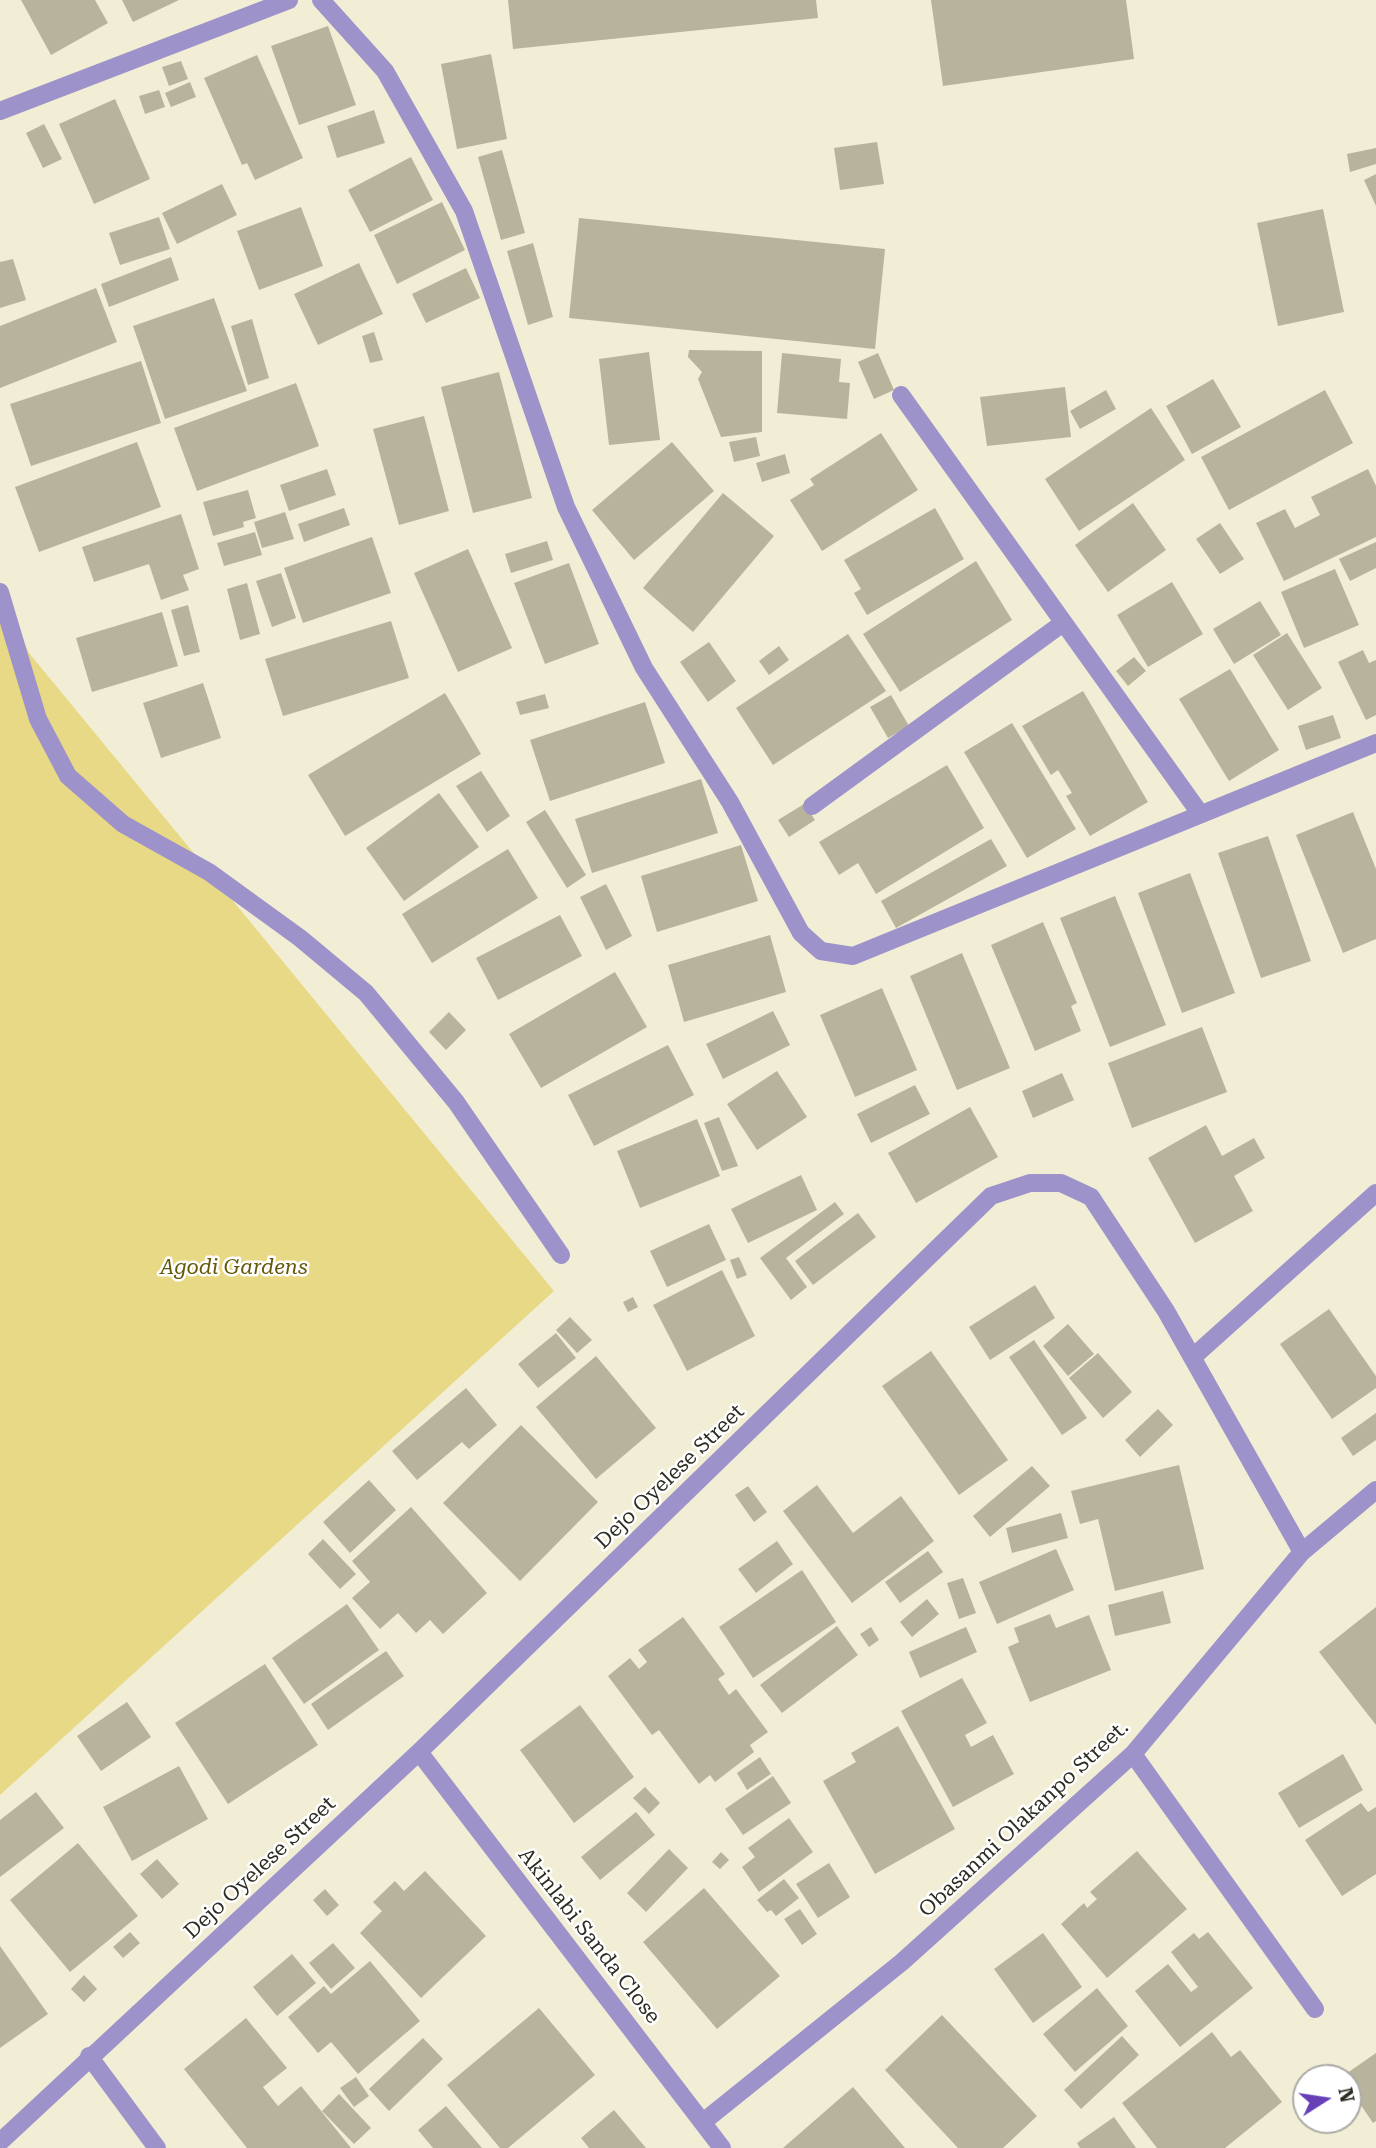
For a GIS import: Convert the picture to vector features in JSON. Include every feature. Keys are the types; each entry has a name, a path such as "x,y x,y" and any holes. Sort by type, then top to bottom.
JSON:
{"street":[{"path":"0,111 289,0"},
{"path":"321,0 385,71 464,211 566,507 644,668 730,802 801,933 821,951 853,956 1376,743"},
{"path":"901,395 1199,813"},
{"path":"0,592 38,719 68,776 123,824 209,872 300,938 366,993 456,1102 561,1255"},
{"path":"812,806 1063,623"},
{"name":"Dejo Oyelese Street","path":"0,2142 89,2056 419,1752 991,1196 1030,1183 1061,1183 1091,1197 1193,1357 1302,1552"},
{"path":"1193,1357 1376,1193"},
{"name":"Obasanmi Olakanpo Street.","path":"704,2122 902,1962 1133,1754 1302,1552 1376,1490"},
{"name":"Akinlabi Sanda Close","path":"419,1752 722,2148"},
{"path":"1133,1754 1315,2009"},
{"path":"89,2056 158,2148"}],"green space":[{"name":"Agodi Gardens","path":"0,592 29,653 554,1291 0,1795"}],"building":[{"path":"21,0 95,0 108,23 51,55"},
{"path":"122,0 179,0 133,22"},
{"path":"508,0 816,0 818,18 513,49"},
{"path":"931,0 1126,0 1134,59 943,86"},
{"path":"328,26 356,105 299,125 271,46"},
{"path":"491,54 507,139 457,149 441,64"},
{"path":"257,55 303,158 255,180 247,163 242,165 204,78"},
{"path":"181,61 188,79 169,86 162,67"},
{"path":"190,82 196,97 171,107 165,93"},
{"path":"159,90 165,107 145,114 139,96"},
{"path":"115,99 150,179 94,204 59,124"},
{"path":"374,110 385,143 337,158 327,126"},
{"path":"44,124 62,159 43,168 26,133"},
{"path":"877,142 884,184 840,190 834,148"},
{"path":"1376,148 1376,164 1350,172 1347,154"},
{"path":"502,150 525,233 501,240 478,157"},
{"path":"411,157 433,200 370,232 348,190"},
{"path":"1376,174 1376,206 1364,180"},
{"path":"222,184 237,215 177,244 162,213"},
{"path":"442,202 465,250 397,284 374,235"},
{"path":"301,207 323,266 259,290 237,231"},
{"path":"1323,209 1344,312 1278,326 1257,223"},
{"path":"159,217 170,249 120,265 109,233"},
{"path":"579,218 885,249 875,349 569,318"},
{"path":"533,243 553,317 528,325 507,251"},
{"path":"171,257 179,280 109,307 101,284"},
{"path":"13,259 26,300 0,308 0,262"},
{"path":"359,263 383,314 318,345 294,294"},
{"path":"466,268 480,298 426,323 412,294"},
{"path":"96,288 117,342 0,388 0,326"},
{"path":"214,298 247,391 165,419 133,326"},
{"path":"252,319 269,378 248,385 231,326"},
{"path":"374,332 383,360 370,363 362,336"},
{"path":"689,350 762,351 762,432 721,437 698,379 702,372 688,357"},
{"path":"649,352 660,440 609,445 599,359"},
{"path":"782,353 841,359 839,382 850,383 847,419 777,413"},
{"path":"878,353 894,390 874,399 858,362"},
{"path":"141,361 161,423 31,466 10,404"},
{"path":"499,372 532,498 473,513 441,387"},
{"path":"1213,379 1241,427 1192,454 1166,406"},
{"path":"296,383 319,446 197,491 174,428"},
{"path":"1065,387 1071,437 987,446 980,397"},
{"path":"1106,390 1116,409 1080,429 1070,411"},
{"path":"1325,390 1353,443 1229,510 1201,457"},
{"path":"1151,408 1185,460 1079,531 1045,479"},
{"path":"424,416 449,511 399,525 373,429"},
{"path":"881,433 918,490 822,551 790,500 814,485 810,479"},
{"path":"756,437 760,456 734,462 729,442"},
{"path":"137,442 161,507 39,552 15,487"},
{"path":"672,442 714,491 634,560 592,510"},
{"path":"785,454 790,473 762,482 756,463"},
{"path":"327,469 336,495 289,511 280,485"},
{"path":"1368,469 1376,486 1376,537 1284,581 1256,523 1285,509 1295,528 1320,515 1311,497"},
{"path":"248,490 256,518 243,522 244,527 213,536 203,502"},
{"path":"723,493 774,536 693,632 643,588"},
{"path":"1133,503 1166,550 1108,592 1075,545"},
{"path":"344,508 350,525 304,542 298,524"},
{"path":"935,508 964,559 867,615 854,593 861,589 844,560"},
{"path":"285,512 294,539 262,548 254,522"},
{"path":"181,514 199,569 183,575 189,590 161,600 149,564 94,582 82,547"},
{"path":"1220,523 1244,559 1220,574 1196,539"},
{"path":"255,532 262,555 224,566 217,543"},
{"path":"372,537 391,593 303,623 284,568"},
{"path":"547,541 553,560 511,573 505,554"},
{"path":"1376,542 1376,568 1350,581 1339,559"},
{"path":"468,549 512,648 458,672 414,573"},
{"path":"976,561 1012,620 900,692 863,634"},
{"path":"569,563 599,644 545,664 514,583"},
{"path":"1335,569 1359,625 1304,648 1281,592"},
{"path":"281,573 296,618 272,627 256,581"},
{"path":"1172,582 1203,634 1148,667 1117,615"},
{"path":"247,583 260,634 240,640 227,589"},
{"path":"1260,601 1281,635 1234,664 1213,629"},
{"path":"188,605 200,652 184,656 171,610"},
{"path":"162,612 178,666 92,692 76,638"},
{"path":"391,621 409,678 283,716 265,659"},
{"path":"1287,633 1322,688 1288,710 1253,655"},
{"path":"848,634 886,691 773,765 736,708"},
{"path":"709,642 736,681 708,702 680,662"},
{"path":"779,646 789,660 769,675 759,661"},
{"path":"1363,650 1369,663 1376,660 1376,715 1366,720 1338,662"},
{"path":"1134,657 1146,671 1128,686 1116,671"},
{"path":"1230,669 1279,750 1229,781 1179,699"},
{"path":"203,683 221,738 161,758 143,703"},
{"path":"1083,691 1148,802 1090,836 1066,796 1072,793 1058,770 1051,775 1022,726"},
{"path":"445,693 481,754 345,836 308,775"},
{"path":"545,694 549,708 520,715 516,702"},
{"path":"891,695 909,726 888,738 870,707"},
{"path":"645,702 665,763 550,801 530,740"},
{"path":"1333,715 1341,738 1306,750 1298,726"},
{"path":"1012,723 1076,829 1027,858 964,752"},
{"path":"947,765 984,828 876,894 858,863 839,875 819,842"},
{"path":"481,771 510,816 487,832 456,786"},
{"path":"701,779 718,833 592,873 575,819"},
{"path":"439,793 479,847 404,901 366,848"},
{"path":"804,804 815,820 789,837 778,820"},
{"path":"545,810 586,875 567,888 526,822"},
{"path":"1353,812 1376,869 1376,939 1343,953 1296,835"},
{"path":"1268,836 1311,961 1261,978 1218,853"},
{"path":"991,839 1007,866 896,928 881,901"},
{"path":"741,845 758,901 657,932 641,876"},
{"path":"508,849 538,898 432,963 402,914"},
{"path":"1190,873 1235,993 1182,1013 1138,893"},
{"path":"606,884 632,936 606,950 580,897"},
{"path":"1115,896 1166,1025 1110,1047 1060,918"},
{"path":"560,915 582,956 498,1000 476,958"},
{"path":"1043,922 1077,1003 1071,1006 1081,1031 1035,1051 991,945"},
{"path":"770,935 786,992 684,1022 668,965"},
{"path":"962,953 1010,1068 957,1090 910,976"},
{"path":"615,972 647,1027 541,1088 509,1034"},
{"path":"882,988 917,1070 855,1097 820,1015"},
{"path":"773,1011 790,1045 723,1079 706,1044"},
{"path":"449,1012 466,1030 446,1050 429,1032"},
{"path":"1202,1027 1227,1092 1132,1128 1108,1063"},
{"path":"668,1045 694,1095 594,1146 568,1095"},
{"path":"777,1071 807,1117 757,1150 727,1104"},
{"path":"1062,1073 1074,1100 1033,1118 1022,1091"},
{"path":"915,1085 930,1114 871,1143 857,1114"},
{"path":"970,1107 998,1157 916,1203 888,1153"},
{"path":"719,1117 738,1166 722,1171 704,1123"},
{"path":"697,1119 720,1176 640,1208 617,1151"},
{"path":"1206,1125 1222,1156 1254,1138 1265,1158 1234,1176 1253,1211 1195,1243 1148,1158"},
{"path":"801,1175 817,1210 748,1243 731,1209"},
{"path":"835,1202 844,1214 786,1258 807,1287 791,1300 760,1258"},
{"path":"858,1213 876,1237 813,1285 795,1261"},
{"path":"709,1224 726,1260 667,1287 650,1251"},
{"path":"739,1257 747,1275 737,1279 730,1260"},
{"path":"722,1270 755,1336 687,1371 653,1305"},
{"path":"1035,1285 1055,1318 990,1360 969,1327"},
{"path":"633,1297 638,1307 628,1312 623,1302"},
{"path":"1329,1309 1376,1376 1376,1388 1332,1419 1280,1344"},
{"path":"570,1317 592,1340 577,1353 556,1330"},
{"path":"1068,1324 1094,1354 1068,1376 1043,1346"},
{"path":"556,1333 576,1358 538,1388 518,1364"},
{"path":"1034,1340 1087,1418 1062,1435 1009,1357"},
{"path":"931,1351 1008,1460 959,1495 882,1386"},
{"path":"1098,1353 1132,1392 1103,1418 1069,1378"},
{"path":"596,1356 656,1428 596,1479 536,1407"},
{"path":"466,1388 497,1425 469,1449 462,1442 417,1480 392,1451"},
{"path":"1158,1409 1173,1425 1140,1457 1125,1440"},
{"path":"1376,1413 1376,1440 1353,1456 1341,1438"},
{"path":"521,1425 598,1502 520,1581 443,1503"},
{"path":"1179,1465 1204,1569 1115,1591 1098,1519 1080,1524 1071,1491"},
{"path":"1032,1466 1050,1486 990,1537 973,1516"},
{"path":"369,1480 396,1510 350,1553 323,1522"},
{"path":"817,1485 853,1533 901,1496 934,1541 852,1603 783,1511"},
{"path":"748,1486 767,1512 754,1522 735,1495"},
{"path":"411,1507 487,1593 443,1634 430,1620 416,1633 398,1613 380,1629 352,1598 370,1582 352,1561"},
{"path":"1061,1513 1068,1538 1012,1553 1006,1528"},
{"path":"323,1539 356,1574 340,1589 308,1554"},
{"path":"777,1541 793,1564 756,1593 738,1569"},
{"path":"1056,1549 1074,1590 997,1624 979,1582"},
{"path":"928,1551 943,1572 900,1603 885,1582"},
{"path":"802,1570 836,1622 753,1678 719,1627"},
{"path":"963,1578 976,1613 959,1619 947,1583"},
{"path":"1163,1591 1171,1623 1115,1636 1108,1605"},
{"path":"927,1599 939,1614 912,1637 900,1622"},
{"path":"347,1604 379,1650 304,1704 272,1658"},
{"path":"1376,1607 1376,1725 1319,1652"},
{"path":"1050,1614 1056,1628 1089,1615 1111,1670 1030,1702 1008,1647 1019,1642 1014,1628"},
{"path":"683,1617 725,1674 718,1679 729,1695 736,1689 768,1732 750,1745 754,1752 715,1782 710,1775 699,1784 659,1730 652,1735 608,1676 630,1658 639,1669 647,1662 638,1650"},
{"path":"837,1626 858,1655 782,1713 760,1685"},
{"path":"871,1627 879,1640 869,1647 860,1634"},
{"path":"966,1627 977,1652 920,1678 909,1652"},
{"path":"386,1651 404,1676 328,1730 311,1704"},
{"path":"265,1664 318,1745 228,1804 175,1723"},
{"path":"962,1678 987,1723 965,1735 971,1747 993,1735 1014,1774 953,1807 901,1711"},
{"path":"127,1702 151,1737 101,1771 77,1736"},
{"path":"580,1705 634,1777 574,1823 520,1750"},
{"path":"898,1726 955,1829 875,1874 823,1781 856,1762 851,1753"},
{"path":"1343,1754 1363,1790 1299,1828 1278,1793"},
{"path":"760,1757 771,1774 747,1790 737,1773"},
{"path":"179,1766 208,1819 132,1861 103,1807"},
{"path":"773,1776 791,1803 743,1835 725,1809"},
{"path":"645,1787 660,1803 649,1814 633,1798"},
{"path":"36,1792 64,1828 0,1877 0,1820"},
{"path":"1361,1803 1368,1812 1376,1807 1376,1874 1342,1896 1305,1840"},
{"path":"636,1812 655,1835 600,1880 581,1857"},
{"path":"789,1818 813,1852 759,1892 742,1867 755,1857 748,1848"},
{"path":"78,1843 138,1916 70,1972 10,1900"},
{"path":"669,1849 688,1868 646,1912 627,1893"},
{"path":"1137,1851 1187,1909 1107,1978 1061,1924 1084,1903 1087,1908 1097,1899 1090,1892"},
{"path":"721,1852 729,1860 720,1869 712,1862"},
{"path":"157,1859 179,1884 162,1899 140,1874"},
{"path":"829,1863 850,1897 818,1918 796,1884"},
{"path":"425,1871 486,1936 421,1998 360,1933 382,1911 373,1902 395,1881 404,1891"},
{"path":"784,1879 799,1898 776,1916 771,1910 767,1912 757,1900"},
{"path":"704,1888 780,1976 717,2029 643,1942"},
{"path":"325,1889 339,1905 327,1916 313,1900"},
{"path":"800,1909 817,1934 802,1945 784,1919"},
{"path":"130,1932 140,1943 123,1958 113,1947"},
{"path":"1208,1932 1253,1988 1180,2047 1135,1991 1168,1964 1191,1992 1198,1987 1171,1952 1194,1933 1199,1939"},
{"path":"1043,1933 1082,1987 1033,2023 994,1969"},
{"path":"333,1943 355,1968 331,1989 309,1963"},
{"path":"0,1946 48,2014 0,2048"},
{"path":"292,1954 316,1983 277,2016 253,1987"},
{"path":"370,1961 420,2021 358,2074 331,2042 318,2053 288,2017 324,1986 331,1994"},
{"path":"84,1975 97,1989 84,2002 71,1989"},
{"path":"1097,1988 1128,2026 1075,2072 1043,2034"},
{"path":"539,2008 595,2075 508,2148 500,2148 447,2085"},
{"path":"942,2015 1037,2116 1003,2148 958,2148 885,2070"},
{"path":"246,2018 287,2068 263,2087 278,2106 301,2086 351,2148 247,2148 184,2069"},
{"path":"1212,2032 1231,2057 1240,2050 1282,2102 1225,2148 1157,2148 1122,2103"},
{"path":"1122,2036 1139,2055 1081,2109 1064,2090"},
{"path":"423,2038 443,2059 389,2111 369,2089"},
{"path":"1376,2053 1376,2121 1373,2123 1362,2107 1360,2064"},
{"path":"356,2077 369,2096 354,2107 340,2088"},
{"path":"853,2087 905,2148 783,2148"},
{"path":"339,2094 371,2128 354,2144 322,2111"},
{"path":"446,2106 482,2148 433,2148 418,2130"},
{"path":"614,2110 646,2148 589,2148 581,2138"},
{"path":"1114,2117 1136,2148 1080,2148 1077,2143"}]}
